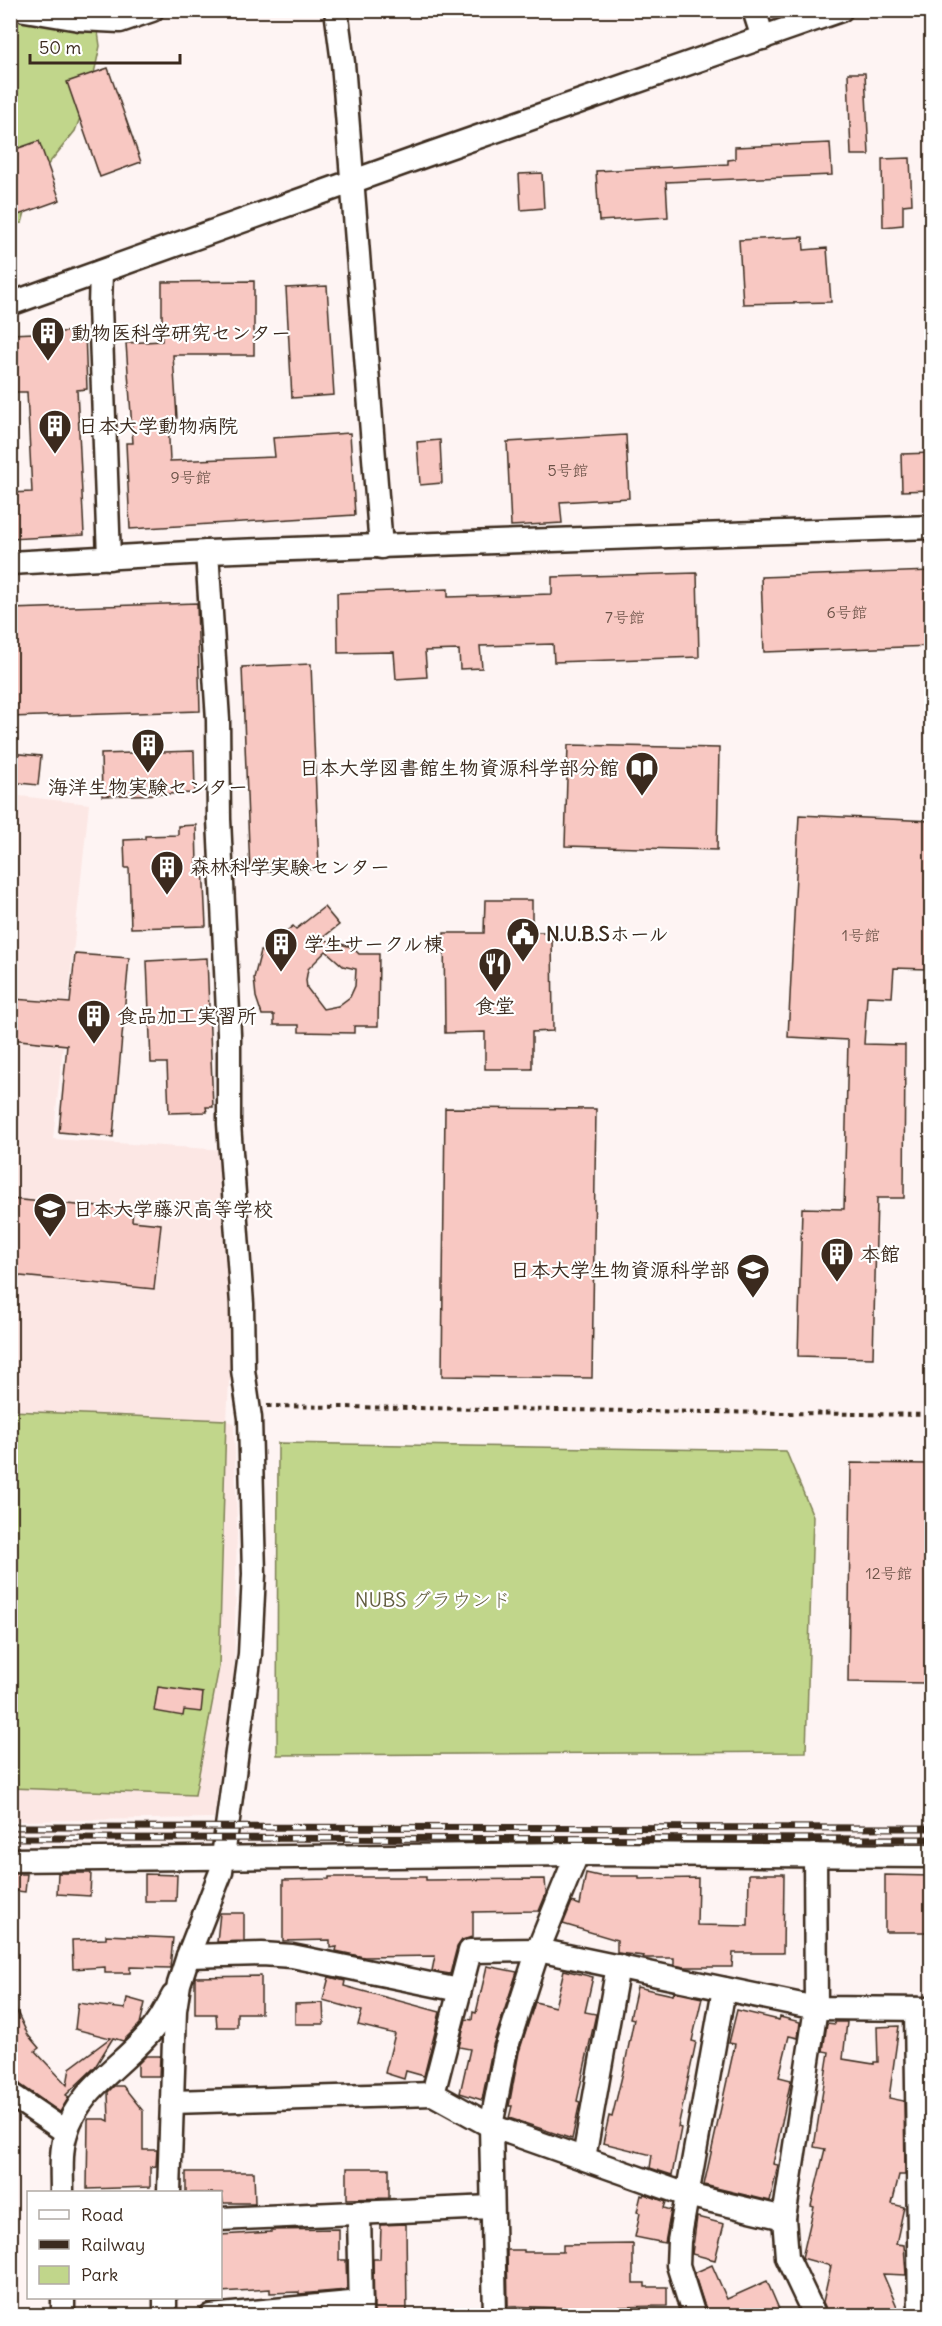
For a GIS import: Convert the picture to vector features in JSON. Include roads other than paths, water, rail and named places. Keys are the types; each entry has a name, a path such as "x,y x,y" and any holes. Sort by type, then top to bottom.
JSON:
{"street":[{"path":"25,10 79,19 120,21 152,10"},
{"path":"336,10 344,63 381,547"},
{"path":"754,10 763,38"},
{"path":"10,304 841,10"},
{"path":"101,272 100,306 109,558"},
{"path":"10,563 207,552 932,527"},
{"path":"62,2191 62,2153 66,2132 73,2115 92,2089 146,2038 163,2016 179,1984 221,1872 250,1654 254,1574 248,1406 243,1370 242,1304 229,1124 229,1034 219,819 218,720 207,552"},
{"path":"495,2316 491,2126 506,2049 538,1950 577,1854"},
{"path":"10,1860 577,1854 932,1856"},
{"path":"814,2316 788,2257 784,2218 816,2008 815,1855"},
{"path":"433,2094 470,1951 538,1950 816,2008 924,2009 920,2316"},
{"path":"188,1956 262,1953 292,1956 459,1990"},
{"path":"584,2158 618,1966"},
{"path":"169,2191 175,2010 179,1984"},
{"path":"694,2316 678,2265 679,2241 724,1989"},
{"path":"10,2094 66,2132"},
{"path":"172,2102 433,2094 491,2126 687,2195 784,2218"},
{"path":"222,2219 492,2207"},
{"path":"211,2316 361,2309 359,2212"},
{"path":"63,2299 63,2316"},
{"path":"165,2299 165,2316"},
{"path":"925,2316 932,2311"}],"railway":[{"path":"10,1827 932,1828"},
{"path":"10,1838 932,1839"}],"place":[{"name":"動物医科学研究センター","path":"48,362"},
{"name":"日本大学動物病院","path":"55,455"},
{"name":"海洋生物実験センター","path":"148,774"},
{"name":"日本大学図書館生物資源科学部分館","path":"642,797"},
{"name":"森林科学実験センター","path":"167,896"},
{"name":"N.U.B.Sホール","path":"523,963"},
{"name":"学生サークル棟","path":"281,973"},
{"name":"食堂","path":"495,993"},
{"name":"食品加工実習所","path":"94,1045"},
{"name":"日本大学藤沢高等学校","path":"50,1238"},
{"name":"本館","path":"837,1283"},
{"name":"日本大学生物資源科学部","path":"753,1299"}],"park label":[{"name":"NUBS グラウンド","path":"433,1600"}]}
